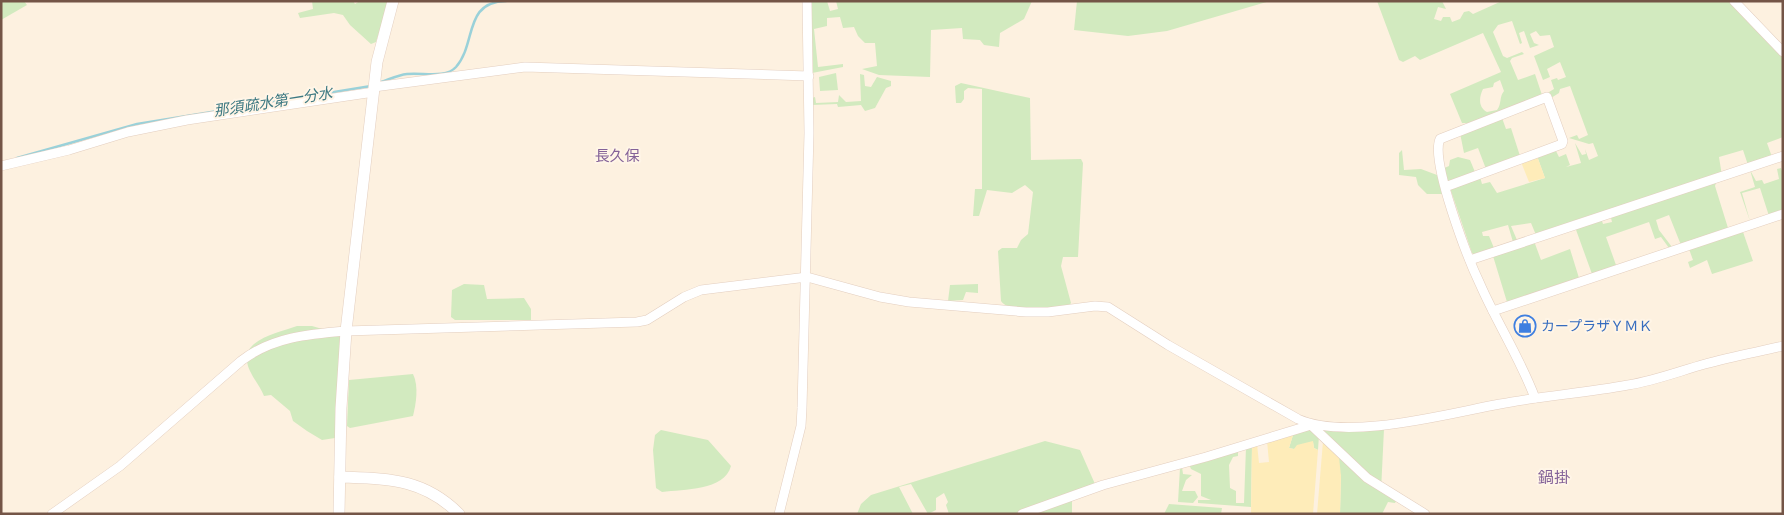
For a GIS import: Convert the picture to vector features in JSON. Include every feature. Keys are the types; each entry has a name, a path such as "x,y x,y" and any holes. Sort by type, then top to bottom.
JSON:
{"street":[{"path":"339,514 341,408 346,330 380,45 393,1"},
{"path":"778,514 801,426 807,277 809,76 807,1"},
{"path":"1734,1 1783,52"},
{"path":"1,166 69,150 128,132 187,120 524,68 809,76"},
{"path":"1445,187 1562,144 1563,142 1547,97 1440,139 1439,168 1445,187 1470,260 1493,311 1526,374 1535,398"},
{"path":"1470,260 1783,156"},
{"path":"1493,311 1783,214"},
{"path":"52,514 120,466 251,353 275,342 301,335 346,330 637,322 647,320 684,297 700,290 765,280 807,277 880,297 909,302 1026,312 1048,312 1095,306 1108,307 1168,345 1311,425 1367,478 1425,514"},
{"path":"1022,514 1103,485 1216,455 1311,425 1363,426 1400,422 1535,398 1629,385 1719,360 1783,346"},
{"path":"340,477 409,482 438,496 459,514"}],"green space":[{"path":"1,1 24,1 27,5 1,20"},
{"path":"312,1 353,1 355,4 360,1 389,1 376,42 371,44 350,25 343,15 334,13 300,18 298,13 313,9"},
{"path":"810,1 827,1 830,11 838,9 836,1 1032,1 1024,19 1000,33 999,47 984,45 980,40 963,39 962,28 931,30 930,77 879,75 862,69 877,66 875,43 865,43 858,36 854,27 843,28 840,17 827,18 827,26 814,29 818,67 843,64 843,67 812,73"},
{"path":"1077,1 1270,1 1167,31 1128,36 1074,30"},
{"path":"1377,1 1442,1 1446,9 1438,7 1434,19 1441,21 1443,17 1450,17 1452,22 1460,19 1464,12 1469,11 1473,14 1502,1 1739,1 1783,48 1783,137 1767,143 1772,157 1748,165 1743,150 1719,157 1722,176 1728,179 1716,183 1715,186 1728,228 1681,245 1669,215 1656,220 1659,230 1672,247 1669,248 1661,237 1655,239 1649,222 1606,237 1616,265 1592,274 1575,227 1601,218 1603,224 1612,222 1610,214 1536,235 1531,223 1511,226 1517,240 1513,242 1508,225 1482,232 1483,236 1489,236 1494,248 1475,255 1472,253 1450,188 1480,177 1482,184 1490,182 1497,193 1545,178 1537,156 1555,149 1559,157 1566,154 1570,165 1566,167 1581,163 1575,143 1582,155 1586,154 1585,149 1589,160 1598,156 1593,143 1589,144 1569,138 1577,135 1579,139 1588,135 1570,86 1560,89 1559,93 1551,98 1549,92 1554,89 1551,80 1566,77 1560,62 1547,69 1550,77 1543,80 1534,56 1554,47 1550,35 1540,36 1536,31 1530,34 1534,43 1539,45 1530,48 1524,31 1519,33 1522,43 1520,44 1512,21 1498,25 1493,32 1503,56 1507,58 1522,52 1524,54 1512,58 1510,61 1518,80 1535,74 1542,95 1468,123 1462,123 1450,94 1501,72 1483,33 1420,60 1415,56 1403,62 1399,60","holes":["1500,80 1504,91 1497,110 1487,112 1484,110 1480,102 1483,89 1493,87 1494,83"]},
{"path":"836,73 838,90 820,91 819,77"},
{"path":"860,74 864,75 865,86 871,87 877,77 891,81 891,86 886,88 875,108 865,111 861,105 838,107 837,104 812,105 812,98 815,97 816,103 838,102 839,95 846,102 861,101"},
{"path":"961,83 1030,98 1031,160 1081,159 1083,163 1078,257 1063,257 1061,266 1071,303 1069,306 1022,309 1013,308 1001,301 998,251 1002,248 1017,248 1021,240 1028,234 1033,192 1025,185 1012,193 987,190 979,216 973,216 975,189 982,189 982,89 968,88 964,91 964,99 961,103 956,103 955,86"},
{"path":"1502,118 1506,129 1511,128 1520,156 1486,169 1478,148 1464,153 1460,133"},
{"path":"1402,150 1404,170 1421,169 1437,175 1444,194 1427,194 1418,185 1416,177 1399,175 1399,153"},
{"path":"1458,157 1470,160 1475,172 1448,184 1442,169 1449,166 1450,160"},
{"path":"1781,168 1783,174 1783,211 1769,216 1760,188 1742,193 1750,221 1740,192 1755,187 1750,170 1756,181 1762,180 1764,184 1779,179 1777,169"},
{"path":"1743,232 1753,261 1712,274 1707,260 1690,268 1688,262 1693,260 1689,249"},
{"path":"1534,241 1541,260 1570,249 1579,278 1507,302 1493,256"},
{"path":"464,284 484,285 487,299 524,298 531,309 531,320 455,320 451,317 452,290"},
{"path":"978,284 978,293 966,292 963,300 948,301 950,285"},
{"path":"297,326 312,326 343,335 335,438 322,440 293,421 290,411 271,395 264,396 248,365 247,353 257,342"},
{"path":"413,374 416,401 413,416 350,428 347,426 349,380"},
{"path":"1320,422 1384,429 1381,491 1396,501 1395,503 1388,502 1382,514 1340,514 1341,476 1320,431"},
{"path":"1310,429 1319,435 1318,450 1314,448 1313,442 1294,449 1289,448 1293,435"},
{"path":"661,430 708,440 731,466 727,474 712,484 692,489 662,492 656,488 653,450 655,435"},
{"path":"1045,441 1080,450 1095,484 1072,494 1072,514 949,514 946,505 948,502 944,493 936,498 936,510 928,514 911,484 899,487 913,514 857,514 861,504 871,495"},
{"path":"1252,446 1251,507 1198,503 1198,500 1211,500 1201,496 1201,474 1191,469 1189,464 1238,450 1238,456 1233,457 1229,465 1230,488 1236,491 1236,503 1244,503 1246,447"},
{"path":"1182,467 1183,474 1192,475 1186,480 1182,491 1195,491 1198,497 1193,503 1178,502 1180,468"},
{"path":"1169,504 1222,508 1221,514 1164,514"}],"sand":[{"path":"1537,156 1545,178 1529,182 1521,162"},
{"path":"1293,435 1289,448 1294,449 1297,445 1313,441 1314,448 1318,450 1313,514 1251,514 1252,446 1257,444 1259,463 1269,462 1267,441"},
{"path":"1323,441 1339,457 1341,476 1340,514 1317,514"}],"waterway":[{"name":"那須疏水第一分水","path":"381,82 397,76 440,74 451,71 462,57 473,25 483,8 492,3 506,1"},
{"name":"那須疏水第一分水","path":"17,158 137,124 371,86"}],"place":[{"name":"カープラザＹＭＫ","path":"1525,326"}],"district":[{"name":"長久保","path":"617,156"},
{"name":"鍋掛","path":"1554,477"}]}
